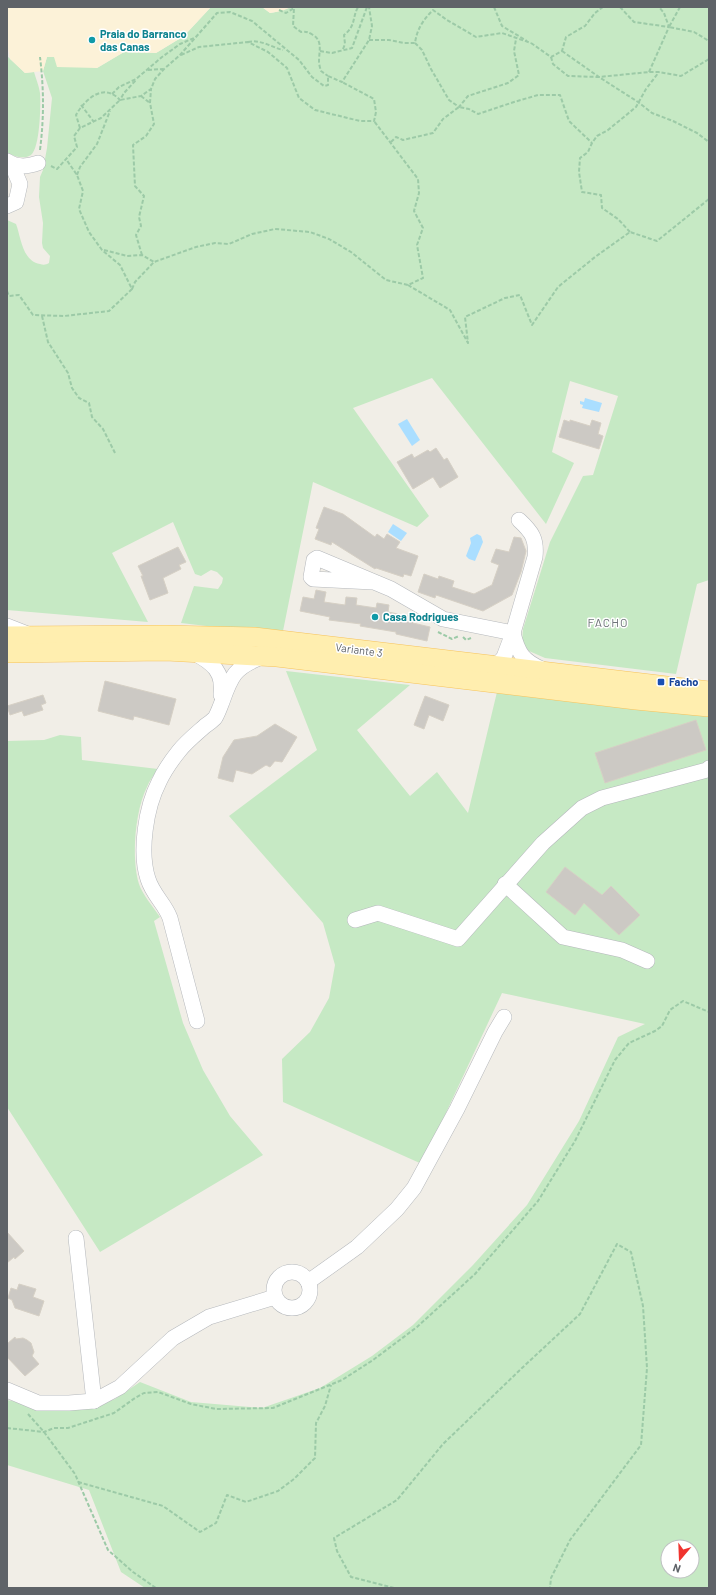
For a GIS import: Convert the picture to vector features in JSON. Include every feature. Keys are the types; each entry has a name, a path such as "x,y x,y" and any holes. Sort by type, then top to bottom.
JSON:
{"main road":[{"name":"Variante 3","path":"7,636 165,634 254,637 709,691"},
{"name":"Variante 3","path":"7,653 166,651 263,656 636,700 709,706"}],"street":[{"path":"10,163 26,167 38,163"},
{"path":"7,206 16,202 20,184 10,163"},
{"path":"489,665 500,662 504,657 513,633 536,557 537,546 533,536 527,527 519,520"},
{"path":"373,582 391,589 443,619 513,633"},
{"path":"7,626 33,636"},
{"path":"513,633 516,646 524,659 550,672"},
{"path":"194,653 206,659 218,672 221,680 219,710"},
{"path":"197,1021 170,918 167,910 153,891 144,865 145,830 158,783 168,766 188,742 214,719 219,710 229,681 235,673 249,661 263,656"},
{"path":"355,920 378,913 458,939 505,884 548,838 582,808 602,798 709,768"},
{"path":"505,884 562,937 622,950 647,960"},
{"path":"308,1282 357,1248 397,1209 414,1188 457,1110 495,1032 504,1017"},
{"path":"76,1238 94,1401"},
{"path":"292,1271 298,1273 305,1277 308,1282 310,1290 308,1297 305,1302 299,1306 292,1308 284,1306 278,1302 275,1297 273,1290 275,1282 279,1276 284,1273 292,1271"},
{"path":"7,1390 38,1402 69,1403 94,1401 120,1387 173,1338 209,1317 275,1297"}],"path":[{"path":"343,49 345,44 344,35 350,30 355,20 358,7"},
{"path":"320,51 332,53 343,49 352,48 368,7"},
{"path":"342,82 369,40 372,26 368,7"},
{"path":"494,7 502,26 551,57 553,64 568,76 599,77 649,72 659,72 681,76 709,59"},
{"path":"551,57 562,51 566,37 585,26 595,13 603,7"},
{"path":"620,7 634,22 694,32 709,41"},
{"path":"659,7 664,13 669,27"},
{"path":"649,72 669,27 680,7"},
{"path":"279,10 286,13 294,8 293,26 301,32 306,31 316,37 319,41 319,61 321,71 374,99 376,112 374,121"},
{"path":"415,43 418,27 433,10 476,37 502,33 531,43"},
{"path":"142,255 136,234 141,226 139,217 144,196 135,186 133,145 146,136 154,124 150,103 151,89 155,79 164,68 180,55 217,13 230,12 252,21 284,50 299,60 312,77 324,86 328,85 328,76"},
{"path":"40,57 44,117 38,163 57,169 77,147 74,136 80,128 101,118 120,100 136,79 162,57 180,44 195,38"},
{"path":"391,142 396,137 403,140 434,134 443,119 459,107 468,96 508,83 519,75 514,51 516,39"},
{"path":"180,55 199,47 256,40 273,48 284,50"},
{"path":"369,40 415,43 422,50 430,69 449,100 459,107 469,109 478,114 538,95 560,95 570,121 592,143"},
{"path":"248,42 268,52 288,68 299,98 315,110 360,120 374,121 418,179 419,193 414,211 423,228 417,245 422,278 408,285"},
{"path":"562,51 652,113 673,121 698,134 709,142"},
{"path":"146,70 164,68"},
{"path":"659,72 646,89 636,107 608,130 597,136 588,152 580,158 582,192 601,195 602,208 618,219 630,232 657,240 709,199"},
{"path":"112,94 119,87 136,79"},
{"path":"80,128 76,116 81,106 91,98 103,93 112,94 120,100 141,96 151,89"},
{"path":"141,96 150,103"},
{"path":"81,106 94,122"},
{"path":"77,175 80,167 97,144 103,131 104,122 111,109"},
{"path":"66,159 77,175 83,191 79,209 89,232 102,250 120,265 132,289"},
{"path":"7,291 8,297 20,295 33,315 64,316 109,311 132,289 135,282 154,262 196,247 215,243 229,244 252,234 275,229 310,232 329,239 351,252 386,280 408,285 450,310 468,343 465,317 505,298 520,295 532,325 558,287 595,257 630,232"},
{"path":"102,250 127,256 142,255 154,262"},
{"path":"42,316 48,342 68,373 72,388 79,398 89,404 92,417 103,429 115,454"},
{"path":"7,1428 44,1432 54,1428 68,1428 114,1413 144,1393 158,1392 191,1404 216,1409 273,1408 342,1380 373,1360 417,1327 475,1274 538,1201 575,1141 615,1060 629,1043 655,1031 662,1026 670,1010 683,1001 709,1012"},
{"path":"394,1588 351,1577 337,1551 334,1538 397,1500 443,1444 580,1314 617,1244 631,1252 643,1306 647,1368 641,1445 570,1540 551,1578 550,1588"},
{"path":"78,1482 163,1506 200,1532 216,1523 227,1495 246,1502 278,1490 294,1479 315,1458 316,1423 325,1406 331,1384"},
{"path":"26,1412 44,1432 75,1474 108,1550 133,1572 156,1588"}],"green space":[{"path":"298,6 307,8 709,7 709,580 697,584 676,674 545,658 529,651 522,642 523,629 550,542 583,476 593,475 618,396 570,381 552,452 574,463 546,524 432,378 353,408 429,516 417,527 313,482 283,631 215,627 181,623 194,586 218,589 223,578 217,572 211,570 201,576 195,574 173,522 112,553 148,622 7,610 7,220 16,224 23,248 29,258 34,262 41,264 49,263 50,256 43,248 42,243 43,223 39,197 40,177 43,170 47,148 52,98 43,71 47,57 54,57 97,68 124,52 156,53 184,36 211,7 262,7 270,13"},
{"path":"7,56 25,73 34,72 40,90 40,116 36,144 31,155 25,157 7,153"},
{"path":"286,671 410,685 357,730 410,796 437,772 468,813 497,692 709,714 709,1588 145,1588 121,1572 89,1490 7,1465 7,1400 43,1407 97,1406 115,1399 140,1382 191,1402 262,1408 320,1388 372,1356 413,1325 473,1265 527,1205 579,1121 618,1037 645,1024 502,993 422,1164 283,1102 282,1059 310,1032 329,998 335,965 323,923 229,816 317,750"},
{"path":"60,735 81,737 82,760 158,769 149,782 143,797 137,821 135,861 139,884 145,896 160,917 154,921 183,1023 203,1070 230,1116 263,1155 100,1252 7,1107 7,741 44,740"}],"sand":[{"name":"Praia do Barranco das Canas","path":"7,7 211,7 184,36 156,53 124,52 97,68 57,67 54,57 47,57 43,71 25,73 10,59 7,43"},
{"path":"262,7 291,7 282,11 270,13"}],"water":[{"path":"585,398 602,403 599,412 582,408 583,405 580,404 580,401 584,402"},
{"path":"407,419 420,440 412,446 398,424"},
{"path":"393,524 407,533 401,541 388,532"},
{"path":"477,534 481,536 483,542 475,561 466,556 471,543 470,538"}],"building":[{"path":"564,420 570,422 570,420 590,426 592,420 601,423 598,434 603,436 599,449 559,437"},
{"path":"436,448 444,460 447,458 458,477 440,488 433,477 413,489 397,462 412,454 414,458 428,450 430,452"},
{"path":"324,507 343,514 375,537 377,534 384,539 387,534 400,542 396,548 418,556 411,576 404,574 403,577 376,568 375,569 332,542 331,545 315,539 319,529 316,528"},
{"path":"514,537 521,538 526,551 521,572 512,595 483,611 436,595 435,598 418,592 424,574 438,579 439,576 454,581 452,587 474,594 492,585 499,565 491,562 496,549 509,552"},
{"path":"178,547 186,562 179,565 181,569 163,578 168,593 150,600 141,576 143,576 138,566"},
{"path":"316,590 326,592 324,602 345,605 346,597 357,598 356,605 376,608 377,603 389,605 388,612 414,617 413,623 430,627 427,641 396,634 396,632 360,626 361,624 329,620 330,617 300,611 303,597 314,599"},
{"path":"105,681 176,699 169,725 134,716 133,720 98,711"},
{"path":"43,695 46,703 41,705 43,710 24,716 22,711 10,715 7,706"},
{"path":"425,696 449,705 443,721 429,715 424,729 414,725"},
{"path":"696,720 706,750 605,783 595,753"},
{"path":"275,724 297,737 282,762 275,761 270,767 266,765 252,774 236,770 233,782 218,778 223,757 234,740 257,736"},
{"path":"565,867 602,895 611,886 640,915 619,935 584,903 575,915 546,892"},
{"path":"7,1232 24,1251 15,1259 14,1257 7,1263"},
{"path":"19,1284 36,1289 33,1297 44,1301 39,1316 15,1308 12,1300 8,1298 11,1288 17,1290"},
{"path":"15,1337 16,1339 23,1338 31,1343 34,1352 32,1356 39,1364 25,1376 7,1357 7,1344"}],"place":[{"name":"Praia do Barranco das Canas","path":"92,40"},
{"name":"Casa Rodrigues","path":"375,617"},
{"name":"Facho","path":"661,682"}],"district":[{"name":"FACHO","path":"608,623"}]}
